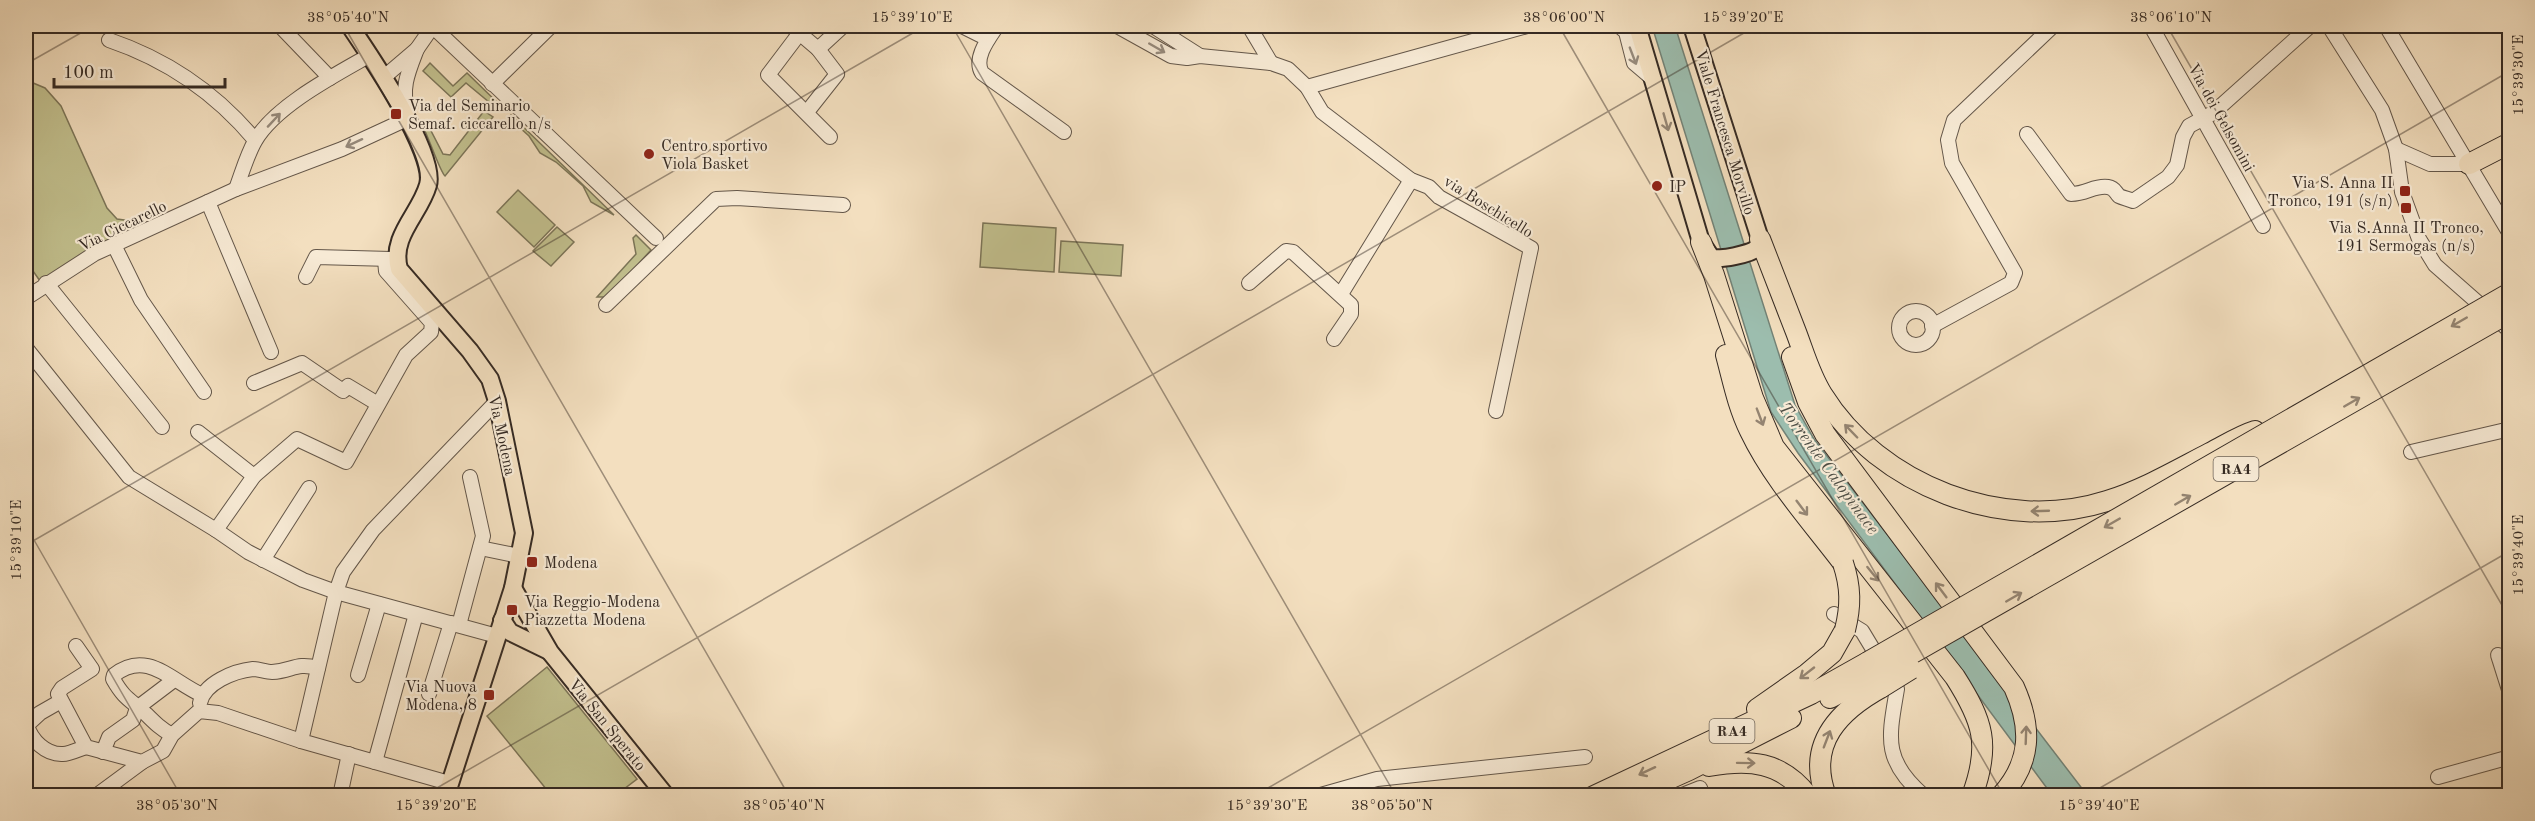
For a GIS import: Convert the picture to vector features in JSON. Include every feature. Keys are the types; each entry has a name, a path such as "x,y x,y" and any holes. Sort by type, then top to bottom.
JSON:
{"highway":[{"path":"2469,164 2510,143"},
{"path":"1683,763 1708,735 1762,706 1832,653 1839,622 1851,598 1849,579 1843,563 1769,465 1749,430 1739,404 1705,278 1701,242"},
{"path":"1701,242 1714,275 1753,398 1774,447 1955,677 1972,705 1982,732 1983,755 1975,788"},
{"path":"1756,245 1820,391 1855,436 1896,469 1927,487 1968,502 2034,511 2074,509 2107,501 2158,480 2248,433 2290,420"},
{"path":"1756,245 1797,373 1808,402 1825,434 2014,687 2022,706 2027,731 2022,763 2003,793"},
{"name":"RA4","path":"1875,674 2290,420 2510,293"},
{"name":"RA4","path":"1632,795 1683,763 1811,694 1875,674 1963,626 2510,312"},
{"path":"1826,795 1819,770 1830,730 1843,712 1857,701 1875,674"},
{"path":"1683,763 1750,762 1766,764 1802,787 1808,795"},
{"name":"RA4","path":"1594,795 1683,763"}],"main road":[{"path":"350,26 370,55 410,124 426,160 429,183 391,259"},
{"path":"1637,26 1701,242 1711,257 1720,260 1756,245"},
{"name":"Viale Francesca Morvillo","path":"1692,26 1756,245"},
{"name":"Via Modena","path":"391,259 470,351 490,379 497,401 524,533 513,588 448,789"},
{"name":"Via San Sperato","path":"513,588 550,652 666,795"},
{"path":"500,628 530,621"},
{"path":"500,628 550,652"},
{"path":"491,653 524,640"}],"street":[{"path":"280,26 330,78"},
{"path":"383,78 417,49 433,26 656,238"},
{"path":"492,84 551,26"},
{"path":"818,49 843,26"},
{"path":"962,26 988,39"},
{"path":"997,26 979,57 979,68 982,73 1064,132"},
{"path":"1117,26 1171,56 1187,58 1200,56 1271,63"},
{"path":"1153,26 1200,56"},
{"path":"1250,26 1271,63"},
{"path":"1307,87 1527,26"},
{"path":"1619,26 1626,33 1634,63 1654,81"},
{"path":"1932,327 2011,283 2015,273 1952,163 1947,140 1954,120 2053,26"},
{"name":"Via dei Gelsomini","path":"2151,26 2263,226"},
{"path":"2027,134 2071,194 2084,194 2094,187 2107,186 2113,188 2121,197 2133,201 2168,177 2177,165 2186,131 2194,123 2213,113 2310,26"},
{"path":"2329,26 2378,102 2396,149 2402,192 2419,239 2454,284 2510,331"},
{"path":"2386,26 2510,234"},
{"path":"807,112 837,74 818,49 795,30 768,75 830,137"},
{"path":"109,39 143,51 198,84 235,116 255,140"},
{"path":"410,124 404,98 406,80 417,49"},
{"path":"236,189 255,140 281,113 319,83 370,55"},
{"name":"via Boschicello","path":"1271,63 1288,69 1307,87 1322,112 1412,180 1429,187 1439,197 1531,248 1496,411"},
{"name":"Via Ciccarello","path":"26,298 94,254 236,189 410,124"},
{"path":"2396,149 2430,164 2469,164"},
{"path":"1341,294 1412,180"},
{"path":"606,305 716,199 737,198 843,206"},
{"path":"208,202 271,352"},
{"path":"114,245 141,300 204,392"},
{"path":"1249,283 1286,251 1293,252 1351,305 1351,314 1334,339"},
{"path":"216,530 254,476 297,439 346,462 406,355 431,332 433,327 432,323 386,271 391,259 316,257 306,277"},
{"path":"46,283 162,427"},
{"path":"26,348 129,477 262,560 303,580 336,592 455,624 500,628"},
{"path":"254,383 302,363 343,391 348,386 378,404"},
{"path":"301,741 336,592 343,572 373,530 497,401"},
{"path":"2410,452 2510,429"},
{"path":"198,432 254,476"},
{"path":"429,694 455,624 483,536 470,477"},
{"path":"262,560 309,488"},
{"path":"480,548 519,556"},
{"path":"358,675 379,604"},
{"path":"375,762 416,614"},
{"path":"1839,622 1863,631 1897,689 1889,734 1894,760 1916,789 1924,795"},
{"path":"76,646 93,669 62,688 58,694 86,747"},
{"path":"2498,655 2510,693"},
{"path":"96,795 142,762 163,751 172,735 199,711 202,694 212,685 238,672 254,669 272,672 302,664 318,668"},
{"path":"172,735 154,724 126,699 113,679 114,675 130,665 150,665 202,694"},
{"path":"103,752 109,737 134,720 137,708 174,680"},
{"path":"61,701 40,713 27,725 30,735 39,746 62,754 86,747 142,762"},
{"path":"199,711 218,713 301,741 375,762 448,789"},
{"path":"340,795 349,754"},
{"path":"2438,777 2510,756"},
{"path":"1317,795 1377,779 1585,757"},
{"path":"1680,795 1700,788 1702,795"}],"shaded area":[{"path":"430,63 453,86 467,73 504,109 501,112 466,83 451,97 423,71"},
{"path":"26,80 45,88 61,106 107,208 117,219 140,222 132,231 40,281 26,261"},
{"path":"484,111 493,117 445,176 424,129 429,127 443,154 450,155"},
{"path":"511,115 614,215 591,202 583,186 556,162 540,153 529,136 509,118"},
{"path":"518,190 555,225 534,247 497,212"},
{"path":"983,223 1056,228 1054,272 980,267"},
{"path":"557,227 574,242 551,266 533,251"},
{"path":"636,235 651,250 608,297 597,297 636,254 633,238"},
{"path":"1061,241 1123,245 1121,276 1059,272"},
{"path":"547,667 637,779 616,795 551,795 487,716"}],"water":[{"name":"Torrente Calopinace","path":"1652,26 1675,26 1795,405 1814,439 2087,795 2052,795 1798,453 1771,412"}],"place":[{"name":"Via del Seminario Semaf. ciccarello n/s","path":"396,114"},
{"name":"Centro sportivo Viola Basket","path":"649,154"},
{"name":"IP","path":"1657,186"},
{"name":"Via S. Anna II Tronco, 191 (s/n)","path":"2405,191"},
{"name":"Via S.Anna II Tronco, 191 Sermogas (n/s)","path":"2406,208"},
{"name":"Modena","path":"532,562"},
{"name":"Via Reggio-Modena Piazzetta Modena","path":"512,610"},
{"name":"Via Nuova Modena, 8","path":"489,695"}]}
